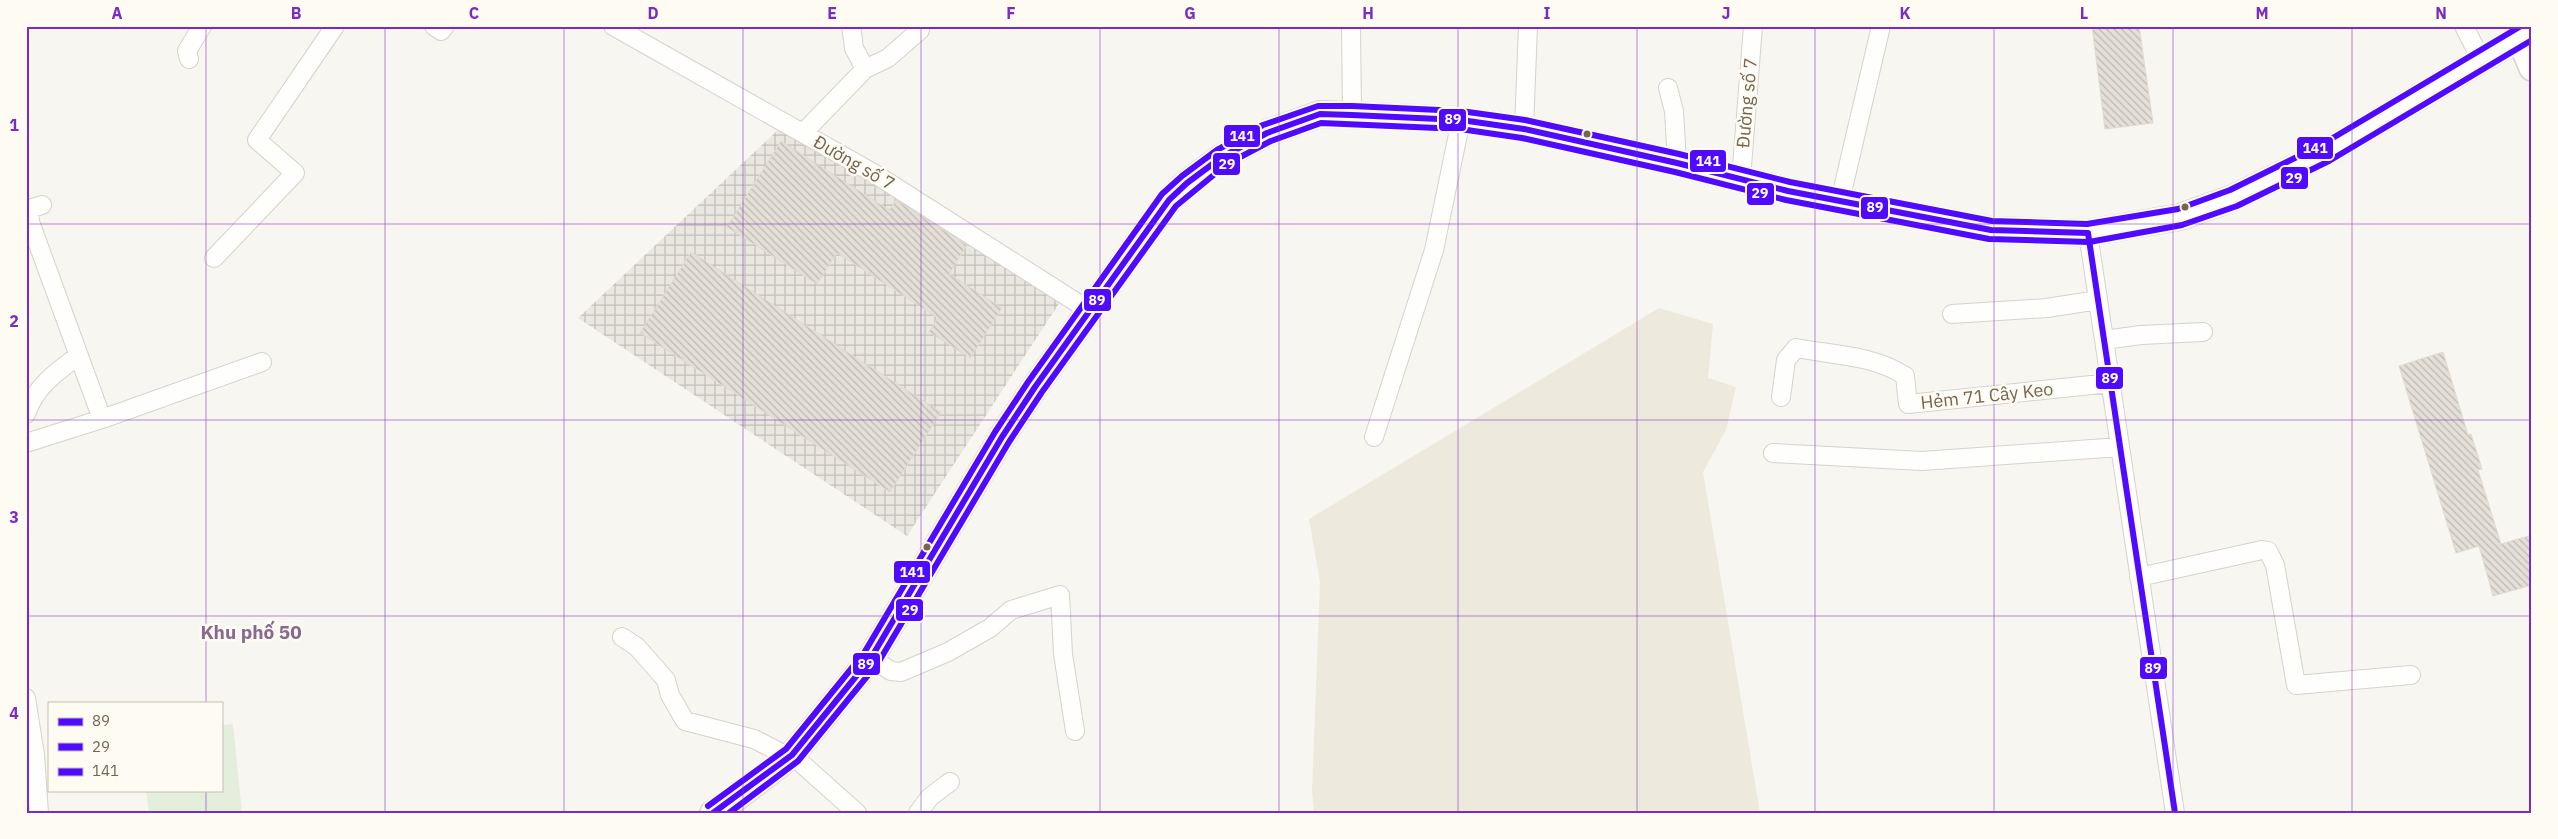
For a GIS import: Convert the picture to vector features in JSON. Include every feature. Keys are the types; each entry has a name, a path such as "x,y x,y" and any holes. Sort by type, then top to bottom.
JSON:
{"main road":[{"path":"712,813 736,798 790,756 872,658 1002,437 1169,200 1187,183 1222,157 1267,133 1320,114 1461,120 1524,129 1677,163 1788,191 1991,230 2088,233 2180,217 2233,198 2325,153 2525,34 2532,68"}],"street":[{"path":"189,59 187,51 202,26"},
{"path":"214,258 295,172 257,140 335,26"},
{"path":"434,26 441,32 445,26"},
{"name":"Đường số 7","path":"612,26 875,174 1090,311"},
{"path":"851,26 854,48 865,69"},
{"path":"1351,26 1352,115"},
{"path":"1524,129 1528,26"},
{"name":"Đường số 7","path":"1741,179 1753,26"},
{"path":"1840,201 1881,26"},
{"path":"2464,26 2481,60"},
{"path":"803,133 865,69 888,58 920,30"},
{"path":"1668,88 1674,111 1677,163"},
{"path":"1374,437 1434,250 1461,120"},
{"path":"42,205 29,209 30,222 102,419"},
{"path":"2088,233 2174,813"},
{"path":"1952,314 2047,308 2098,300"},
{"path":"2104,340 2141,335 2203,332"},
{"name":"Hẻm 71 Cây Keo","path":"1781,397 1786,360 1796,348 1892,367 1904,376 1908,404 2111,383"},
{"path":"26,414 33,398 50,375 78,356"},
{"path":"26,443 102,419 262,362"},
{"path":"1772,453 1922,461 2120,447"},
{"path":"2139,577 2262,550 2268,552 2275,565 2296,685 2410,675"},
{"path":"872,658 891,671 902,672 956,647 990,628 1012,610 1060,595 1063,654 1075,731"},
{"path":"622,637 637,647 666,680 670,695 685,721 706,728 726,730 754,739 790,756 858,813"},
{"path":"26,698 35,755 39,813"},
{"path":"918,813 930,797 950,782"}],"shaded area":[{"path":"781,127 1062,299 907,536 578,318"},
{"path":"1659,308 1713,324 1708,378 1736,387 1726,430 1703,472 1760,813 1314,813 1312,791 1320,582 1309,519"}],"green space":[{"path":"233,724 242,813 149,813 146,792 222,792 222,725"}],"building":[{"path":"2092,26 2139,26 2153,123 2105,129"},
{"path":"781,141 889,210 896,200 967,245 949,274 1002,308 970,358 929,332 938,318 837,253 817,284 727,227"},
{"path":"691,252 941,412 890,492 640,333"},
{"path":"2443,352 2468,435 2471,434 2482,469 2478,470 2501,544 2532,535 2532,585 2493,596 2479,546 2456,553 2399,366"}],"transit line":[{"name":"141","path":"708,806 786,749 864,653 995,432 1028,382 1162,194 1182,176 1217,150 1263,125 1318,106 1461,111 1525,120 1679,154 1790,182 1992,221 2087,224 2178,209 2230,190 2321,145 2521,26"},
{"name":"29","path":"729,813 798,761 878,663 1009,442 1042,392 1176,206 1227,164 1271,141 1321,123 1460,129 1522,138 1675,172 1786,200 1989,239 2089,242 2182,225 2237,206 2329,161 2532,40"},
{"name":"89","path":"713,813 792,755 871,658 1002,437 1035,387 1169,200 1187,183 1222,157 1267,133 1320,114 1461,120 1524,129 1677,163 1788,191 1991,230 2088,233"},
{"name":"89","path":"2088,233 2175,813"}],"district":[{"name":"Khu phố 50","path":"251,632"}]}
